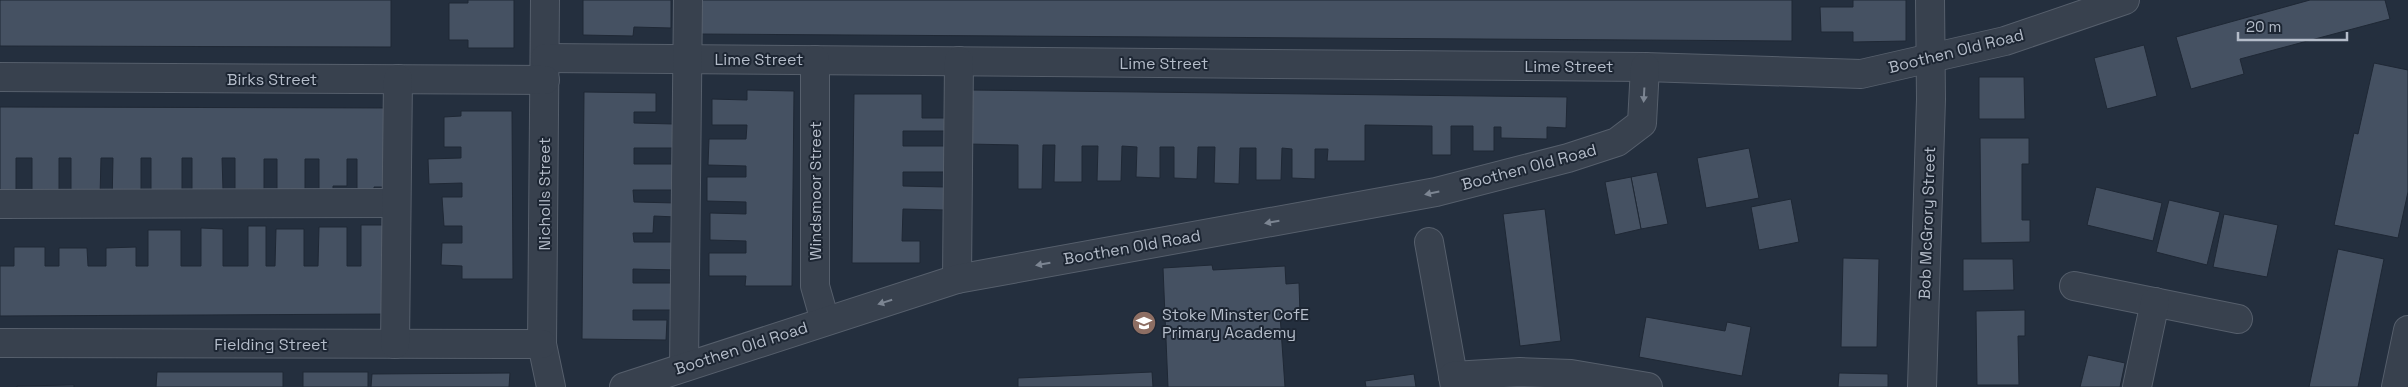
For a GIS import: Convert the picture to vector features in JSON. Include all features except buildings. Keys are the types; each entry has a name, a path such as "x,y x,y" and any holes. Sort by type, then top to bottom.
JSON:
{"street":[{"name":"Nicholls Street","path":"546,0 542,344 551,387"},
{"path":"684,366 688,0"},
{"name":"Bob McGrory Street","path":"1922,387 1930,0"},
{"name":"Boothen Old Road","path":"1782,70 1861,74 2005,41 2125,0"},
{"name":"Lime Street","path":"545,69 687,59 1645,67 1782,70"},
{"name":"Windsmoor Street","path":"816,60 816,286 825,320"},
{"path":"957,280 959,61"},
{"name":"Boothen Old Road","path":"624,387 825,320 957,280 1436,192 1568,158 1617,142 1642,123 1645,67"},
{"name":"Birks Street","path":"0,77 398,79 545,69"},
{"path":"395,344 395,203 398,79"},
{"path":"0,204 395,203"},
{"path":"1429,242 1454,381 1520,372 1571,374 1648,387"},
{"path":"2074,286 2238,319"},
{"path":"2137,387 2155,302"},
{"path":"2396,387 2408,330"},
{"name":"Fielding Street","path":"0,343 542,344"}],"place":[{"name":"Stoke Minster CofE Primary Academy","path":"1144,323"}]}
